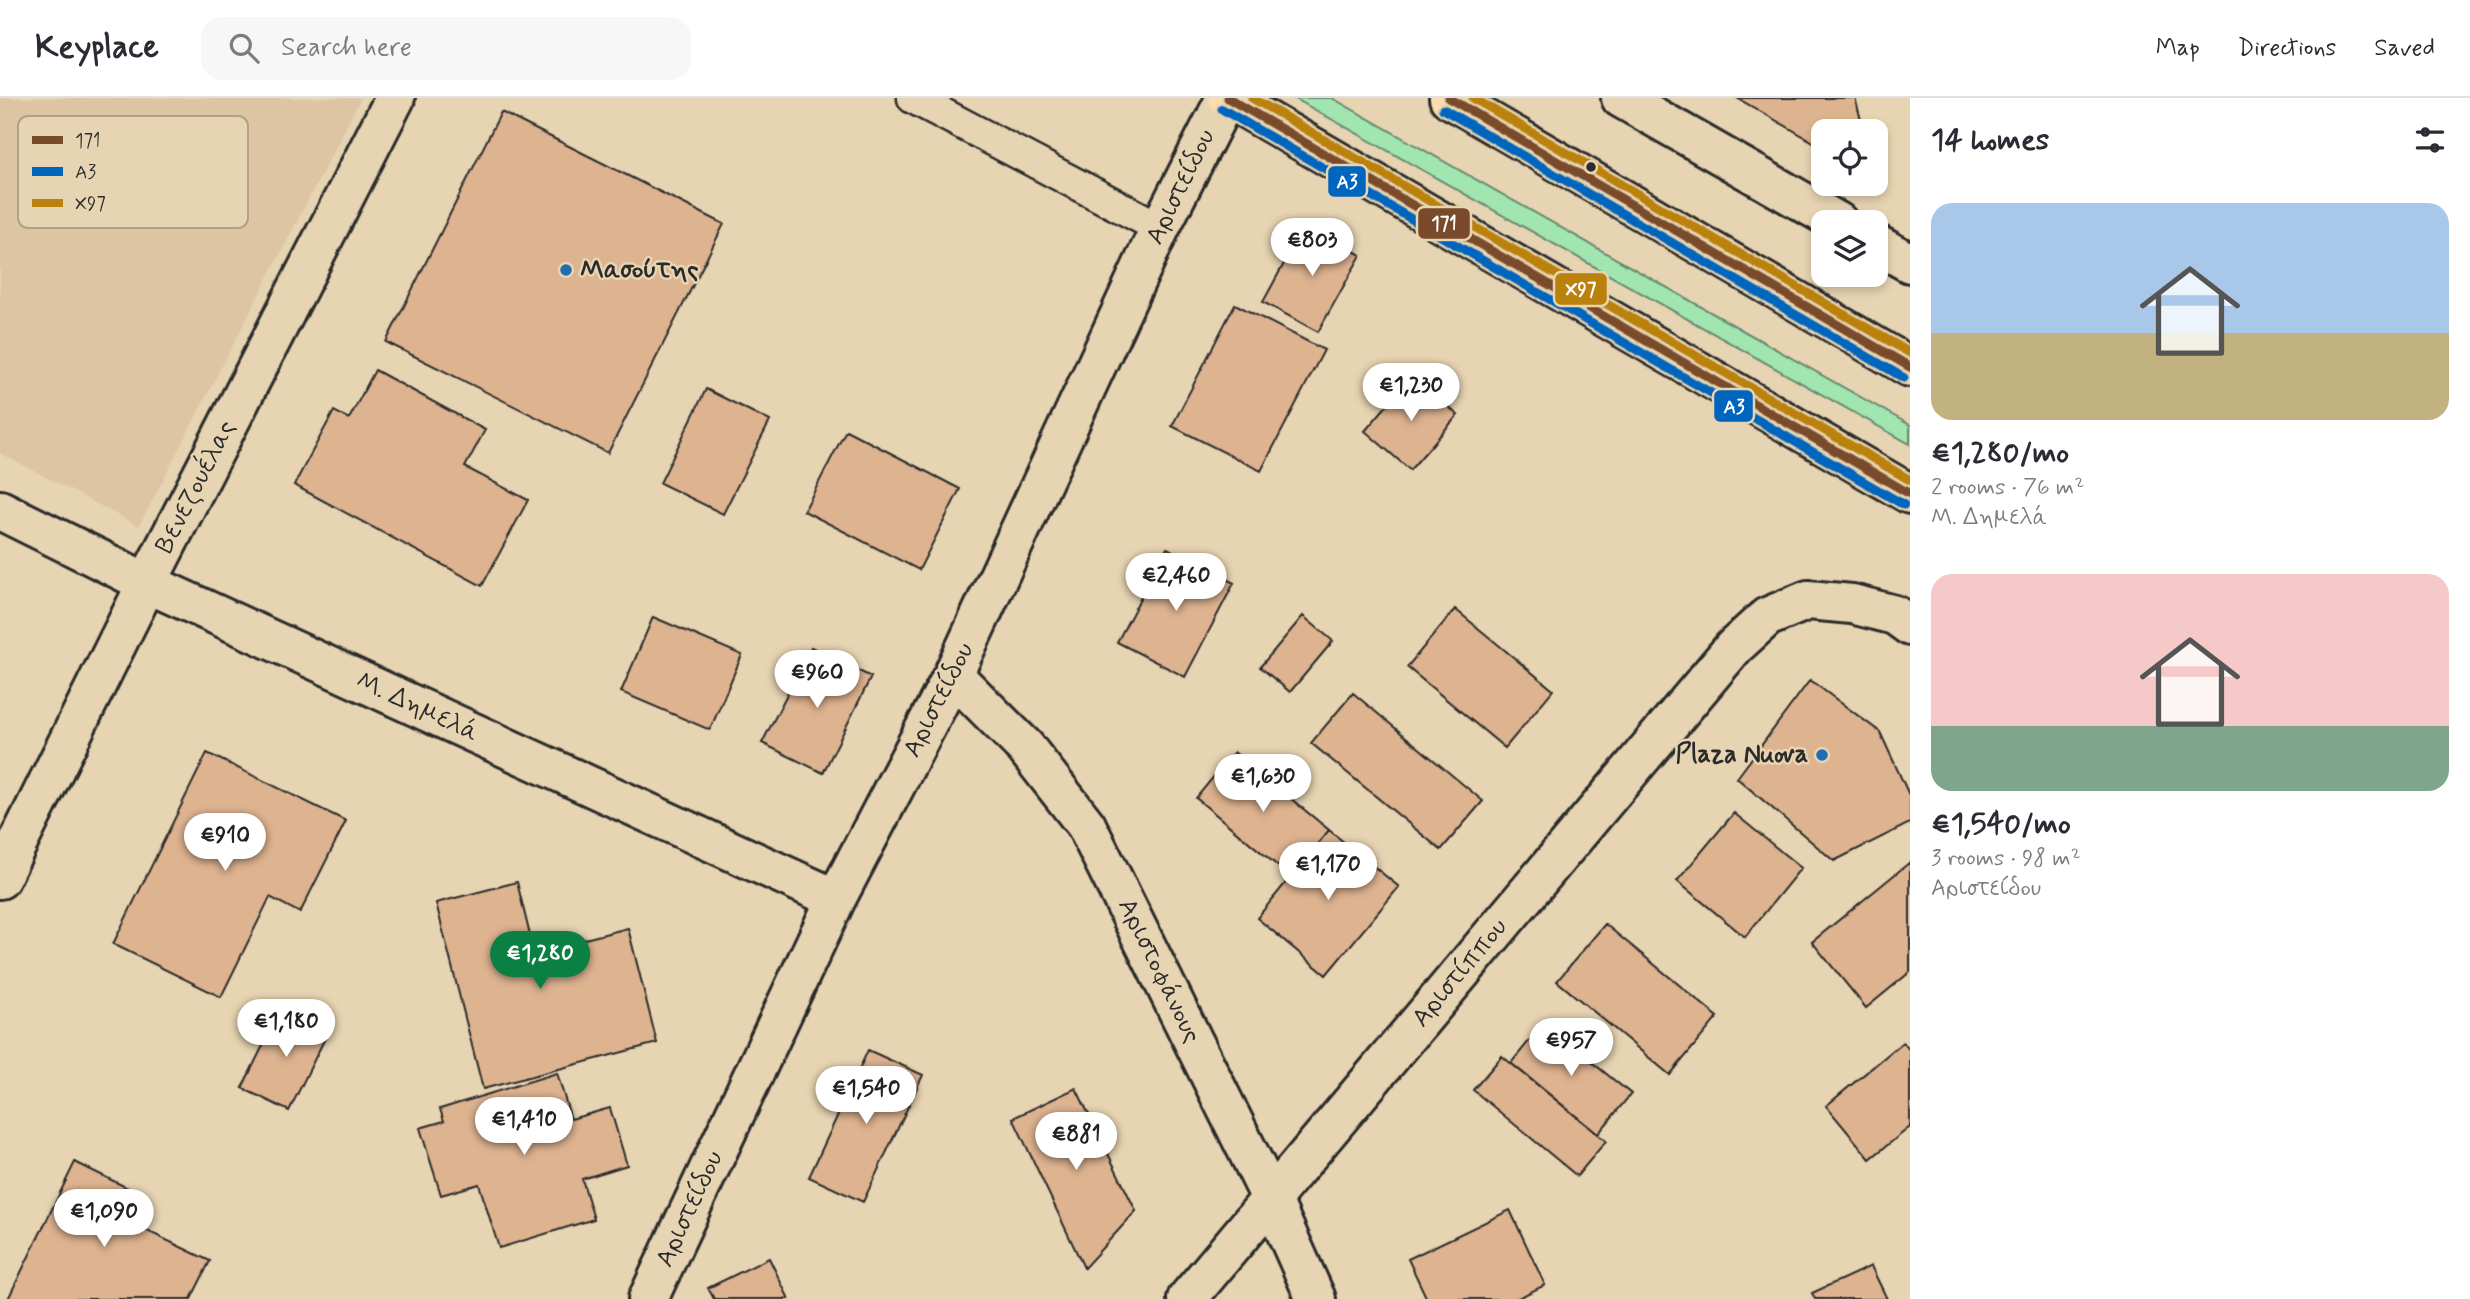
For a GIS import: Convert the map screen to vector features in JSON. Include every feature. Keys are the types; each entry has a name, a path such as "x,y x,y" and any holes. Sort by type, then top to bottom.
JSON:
{"main road":[{"path":"1227,98 1910,494"},
{"path":"1449,98 1910,367"}],"street":[{"name":"Βενεζουέλας","path":"0,879 147,583 395,98"},
{"name":"Αριστείδου","path":"648,1299 836,900 953,675 1160,228 1227,98"},
{"path":"1621,98 1817,210"},
{"path":"1888,251 1910,263"},
{"name":"Μ. Δημελά","path":"0,510 147,583 836,900"},
{"name":"Αριστίππου","path":"1187,1299 1734,647 1767,617 1808,600 1852,604 1895,614 1910,626"},
{"name":"Αριστοφάνους","path":"953,675 1026,747 1086,825 1271,1198 1316,1299"}],"lane":[{"path":"913,98 1160,228"}],"shaded area":[{"path":"0,98 361,98 139,526 0,453"}],"green space":[{"path":"1294,98 1332,98 1910,425 1910,444"}],"building":[{"path":"1737,98 1855,98 1861,119 1811,119 1811,141"},
{"path":"501,112 724,224 608,453 386,342"},
{"path":"1305,225 1361,255 1318,332 1263,302"},
{"path":"1235,304 1324,350 1261,471 1172,426"},
{"path":"375,370 485,430 465,467 528,500 482,586 294,485 334,411 349,419"},
{"path":"1412,376 1458,415 1410,470 1365,431"},
{"path":"706,389 770,421 723,514 660,483"},
{"path":"846,430 960,489 919,570 804,511"},
{"path":"1167,548 1234,583 1185,677 1117,642"},
{"path":"1455,609 1553,690 1505,748 1407,667"},
{"path":"1303,616 1333,641 1290,692 1260,667"},
{"path":"653,617 742,655 710,730 621,692"},
{"path":"811,647 871,677 823,773 762,743"},
{"name":"Plaza Nuova","path":"1810,680 1880,732 1910,797 1910,823 1834,861 1737,778"},
{"path":"1353,693 1483,801 1441,850 1311,743"},
{"path":"1234,752 1329,830 1291,877 1196,798"},
{"path":"207,753 346,821 300,913 270,897 221,997 113,944"},
{"path":"1734,813 1801,868 1745,937 1677,881"},
{"path":"1329,830 1399,887 1326,975 1257,918"},
{"path":"1910,862 1910,972 1866,1008 1812,942"},
{"path":"517,882 534,952 628,928 657,1043 483,1089 436,903"},
{"path":"1605,924 1718,1017 1670,1075 1557,981"},
{"path":"282,1007 329,1030 289,1111 242,1088"},
{"path":"1544,1023 1631,1094 1598,1134 1511,1063"},
{"path":"1903,1042 1910,1051 1910,1127 1870,1159 1826,1106"},
{"path":"868,1050 923,1075 863,1202 809,1177"},
{"path":"1502,1056 1606,1141 1577,1176 1473,1090"},
{"path":"557,1073 571,1119 610,1108 627,1165 582,1179 594,1219 499,1248 479,1184 441,1195 420,1128 444,1121 440,1109"},
{"path":"1076,1088 1136,1211 1084,1268 1013,1118"},
{"path":"75,1162 148,1198 135,1225 210,1261 191,1299 8,1299"},
{"path":"1510,1210 1545,1285 1516,1299 1427,1299 1408,1259"},
{"path":"769,1258 789,1299 714,1299 708,1288"},
{"path":"1871,1266 1887,1299 1815,1299 1812,1293"}],"transit line":[{"name":"171","path":"1228,98 1910,494"},
{"name":"X97","path":"1252,98 1910,480"},
{"name":"171","path":"1449,98 1910,367"},
{"name":"X97","path":"1473,98 1910,353"},
{"name":"Α3","path":"1222,109 1904,505"},
{"name":"Α3","path":"1443,109 1904,378"}],"place":[{"name":"Μασούτης","path":"566,270"},
{"name":"Plaza Nuova","path":"1822,755"}]}
